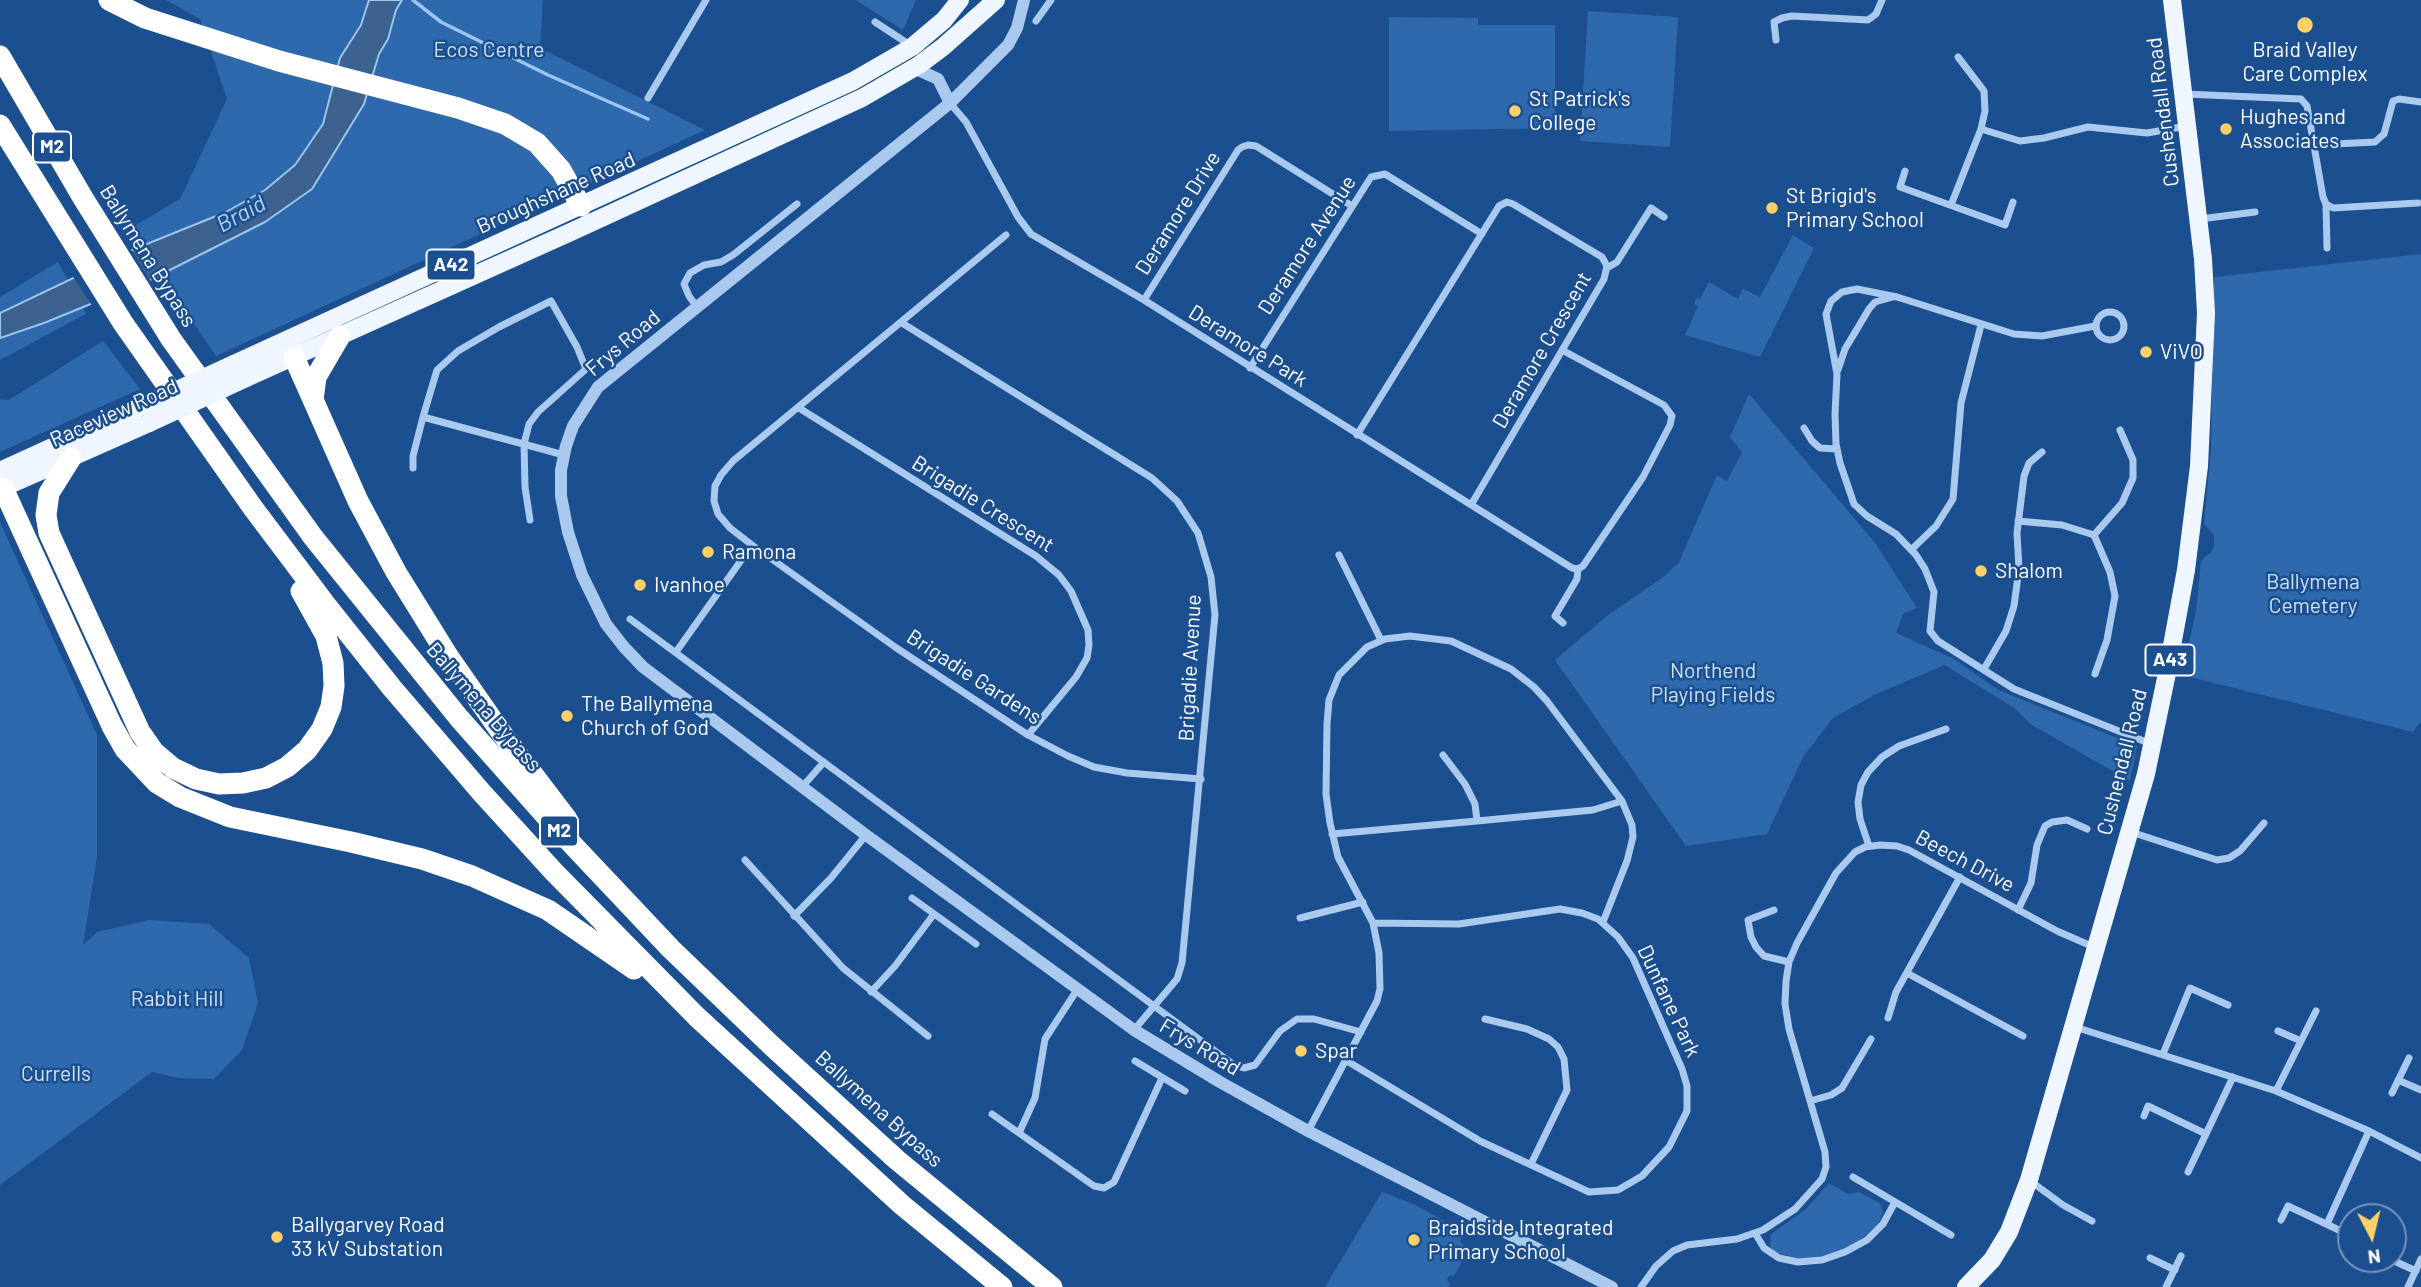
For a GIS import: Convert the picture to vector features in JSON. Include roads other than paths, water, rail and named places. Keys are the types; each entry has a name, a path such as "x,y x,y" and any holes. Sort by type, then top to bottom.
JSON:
{"highway":[{"path":"109,0 145,18 321,73 458,108 505,124 537,143 561,170 581,205"},
{"name":"Ballymena Bypass","path":"0,56 106,236 171,339 313,537 459,718 671,949 772,1046 897,1160 1052,1287"},
{"name":"M2","path":"0,124 118,315 253,508 359,647 482,793 554,872 697,1017 902,1205 1002,1287"},
{"path":"313,402 316,377 340,336"},
{"path":"290,349 358,500 396,572 448,656 553,803 671,949"},
{"path":"71,458 49,494 46,515 54,547 140,732 155,752 173,768 196,779 219,784 266,778 297,759 322,729 331,707 334,686 333,663 326,636 253,508"},
{"path":"1,483 112,726 125,749 157,783 180,797 230,817 422,859 512,892 548,910 584,933 697,1017"}],"main road":[{"name":"Broughshane Road","path":"1,483 136,409 240,371 290,349 581,205 853,81 912,47 944,20 960,0"},
{"name":"Broughshane Road","path":"290,349 340,336 573,232 850,103 920,64 996,0"},
{"name":"Cushendall Road","path":"1966,1287 1992,1260 2009,1232 2029,1180 2152,744 2186,570 2199,466 2206,313 2188,126 2172,0"},
{"path":"573,232 580,221 581,205"},
{"name":"Raceview Road","path":"1,483 71,458 149,423 240,371"}],"street":[{"path":"648,98 706,0"},
{"path":"1014,0 1019,19"},
{"name":"Frys Road","path":"1024,0 1013,36 1003,50 950,103 598,387 573,426 564,455 561,496 568,532 582,575 606,624 643,667 866,835 1134,1030 1308,1131 1612,1287"},
{"path":"1036,20 1051,0"},
{"path":"1776,40 1774,22 1782,18 1792,16 1866,20 1875,16 1882,0"},
{"path":"875,22 912,47 920,64 938,79 950,103"},
{"path":"1951,205 1985,111 1984,90 1958,57"},
{"path":"2183,93 2301,99 2307,106 2326,204 2327,248"},
{"path":"2314,145 2375,142 2384,134 2392,102 2399,99 2421,102"},
{"name":"Deramore Park","path":"950,103 966,121 1028,231 1144,300 1572,568 1578,569"},
{"path":"1981,128 1994,135 2020,141 2088,127 2147,133 2188,126"},
{"name":"Deramore Drive","path":"1144,300 1238,150 1245,145 1256,146 1352,205"},
{"path":"1906,171 1900,187 2006,225 2014,202"},
{"name":"Deramore Avenue","path":"1250,368 1367,181 1374,176 1385,174 1482,234"},
{"name":"Deramore Crescent","path":"1357,435 1497,208 1510,202 1602,257 1607,268 1604,279 1471,505"},
{"path":"2326,204 2335,208 2418,202"},
{"path":"697,307 684,284 690,273 733,255 797,204"},
{"path":"1607,268 1617,262 1651,208 1664,217"},
{"path":"2198,219 2255,212"},
{"name":"Brigadie Gardens","path":"1006,235 737,458 716,482 715,501 719,516 752,545 895,647 1028,735 1094,767 1127,773 1201,779"},
{"path":"2095,326 2049,335 2028,336 1981,325 1897,297 1852,289 1842,292 1833,297 1826,314 1837,374 1837,449 1854,504 1867,516 1896,534 1921,561 1933,586 1934,599 1929,624 1933,636 2014,689 2152,744"},
{"path":"1837,374 1845,349 1869,309 1875,302 1897,297"},
{"path":"413,468 423,417 437,370 499,327 551,301 586,369 538,412 530,424 524,444 525,487 530,520"},
{"path":"2109,311 2118,314 2124,325 2122,334 2110,340 2101,338 2095,326 2101,314 2109,311"},
{"name":"Brigadie Avenue","path":"902,323 1152,478 1177,501 1198,533 1211,577 1215,615 1182,966 1177,979 1134,1030"},
{"path":"1912,550 1936,526 1953,499 1961,403 1981,325"},
{"path":"1562,350 1664,405 1672,417 1670,427 1643,477 1583,566 1578,569 1577,579 1555,616 1563,623"},
{"name":"Brigadie Crescent","path":"799,408 1036,556 1072,590 1086,623 1089,645 1087,658 1076,677 1028,735"},
{"path":"423,417 564,455"},
{"path":"1804,428 1812,441 1821,448 1837,449"},
{"path":"2094,535 2122,503 2133,478 2133,460 2120,430"},
{"path":"1984,669 2006,631 2014,606 2019,569 2018,521 2026,470 2032,460 2042,452"},
{"path":"2018,521 2062,525 2094,535 2110,572 2115,596 2107,640 2095,674"},
{"path":"676,652 752,545"},
{"path":"1339,555 1381,640"},
{"name":"Frys Road","path":"630,619 1234,1065 1244,1068 1255,1065 1284,1027 1297,1019 1314,1019 1361,1032"},
{"path":"1308,1131 1347,1061 1377,1001 1380,989 1379,953 1373,923 1340,862 1332,834 1326,794 1326,724 1329,700 1339,675 1361,653 1381,640 1410,636 1451,641 1517,673 1534,687 1622,801 1632,825 1633,836 1622,878 1603,922"},
{"path":"1641,1287 1659,1262 1681,1246 1731,1240 1778,1222 1814,1190 1824,1174 1824,1148 1786,1011 1786,983 1790,962 1836,873 1853,853 1869,846 1859,815 1858,802 1861,785 1868,772 1879,759 1899,746 1947,729"},
{"path":"1443,755 1465,784 1475,804 1477,821"},
{"path":"802,787 824,762"},
{"path":"1332,834 1593,810 1622,801"},
{"path":"2018,910 2031,883 2037,845 2045,826 2052,821 2067,820 2087,829"},
{"path":"2129,832 2217,860 2237,853 2264,823"},
{"path":"794,916 831,878 866,835"},
{"name":"Beech Drive","path":"1869,846 1901,846 2057,931 2096,948"},
{"path":"745,860 843,968 928,1035"},
{"path":"1888,1017 1891,1003 1960,877"},
{"path":"912,898 976,944"},
{"path":"1300,918 1363,902"},
{"name":"Dunfane Park","path":"1347,1061 1414,1100 1446,1123 1589,1192 1618,1190 1642,1176 1665,1154 1687,1111 1686,1079 1658,1013 1633,958 1603,922 1587,914 1560,909 1459,924 1373,923"},
{"path":"1774,910 1748,920 1751,937 1764,956 1790,962"},
{"path":"871,992 900,960 934,914"},
{"path":"1907,972 2023,1036"},
{"path":"2163,1054 2190,988 2228,1005"},
{"path":"1019,1133 1034,1100 1045,1039 1077,990"},
{"path":"2276,1091 2316,1011"},
{"path":"1485,1019 1542,1035 1555,1044 1563,1059 1567,1090 1531,1164"},
{"path":"2074,1027 2276,1091 2369,1131 2421,1158"},
{"path":"2278,1031 2301,1041"},
{"path":"1810,1101 1842,1088 1871,1039"},
{"path":"2392,1093 2409,1058"},
{"path":"1135,1062 1185,1091"},
{"path":"2188,1172 2234,1077"},
{"path":"992,1114 1095,1187 1108,1187 1114,1182 1141,1129 1162,1078"},
{"path":"2398,1080 2421,1090"},
{"path":"2144,1116 2148,1105 2206,1134"},
{"path":"2327,1224 2369,1131"},
{"path":"1853,1177 1951,1235"},
{"path":"2029,1180 2063,1205 2092,1221"},
{"path":"1755,1233 1764,1248 1779,1258 1798,1262 1822,1260 1867,1240 1883,1224 1895,1202"},
{"path":"2281,1220 2287,1206 2337,1229"},
{"path":"2166,1287 2181,1256"},
{"path":"2150,1258 2175,1270"},
{"path":"2408,1287 2421,1259"},
{"path":"2407,1266 2416,1270"}],"water":[{"name":"Braid","path":"369,0 402,0 396,10 388,39 379,54 364,104 312,189 265,222 152,279 0,338 0,313 132,250 226,212 265,190 295,165 323,124 340,58 361,25"}],"waterway":[{"path":"413,0 441,22 548,75 648,119"}],"place":[{"name":"Braid Valley Care Complex","path":"2305,25"},
{"name":"St Patrick's College","path":"1515,111"},
{"name":"Hughes and Associates","path":"2226,129"},
{"name":"St Brigid's Primary School","path":"1772,208"},
{"name":"ViVO","path":"2146,352"},
{"name":"Ramona","path":"708,552"},
{"name":"Shalom","path":"1981,571"},
{"name":"Ivanhoe","path":"640,585"},
{"name":"The Ballymena Church of God","path":"567,716"},
{"name":"Spar","path":"1301,1051"},
{"name":"Ballygarvey Road 33 kV Substation","path":"277,1237"},
{"name":"Braidside Integrated Primary School","path":"1414,1240"}],"park label":[{"name":"Ecos Centre","path":"489,50"},
{"name":"Ballymena Cemetery","path":"2313,594"},
{"name":"Northend Playing Fields","path":"1713,683"},
{"name":"Rabbit Hill","path":"177,999"},
{"name":"Currells","path":"56,1074"}]}
